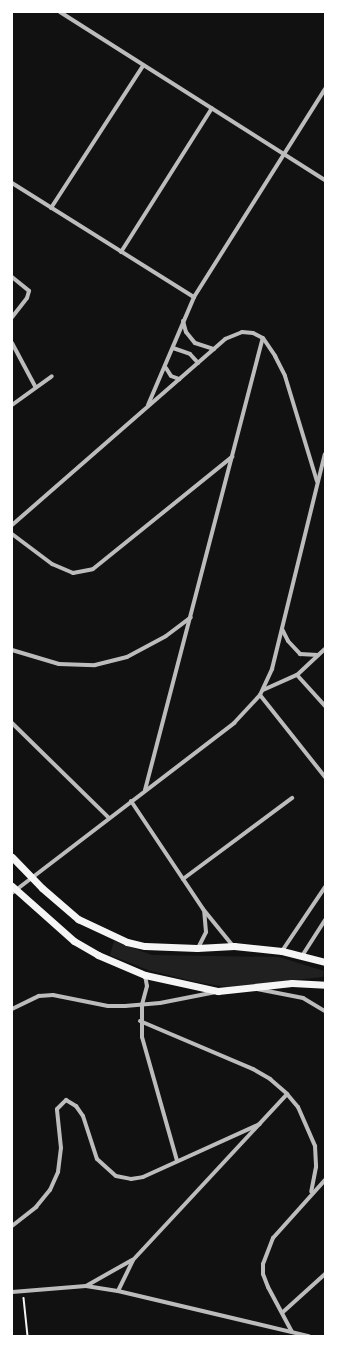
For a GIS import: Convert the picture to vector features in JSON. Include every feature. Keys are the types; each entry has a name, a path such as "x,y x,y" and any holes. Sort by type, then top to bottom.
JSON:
{"main road":[{"path":"12,857 32,878 78,919 127,942 145,946 197,948 234,946 282,951 325,962"},
{"path":"14,890 74,941 98,955 145,975 218,991 257,989 292,983 325,985"}],"street":[{"path":"60,12 325,180"},
{"path":"52,208 143,66"},
{"path":"147,406 166,368 183,319 194,297 325,89"},
{"path":"121,252 212,108"},
{"path":"12,183 194,297"},
{"path":"12,277 29,291 27,298 12,317"},
{"path":"183,319 186,332 195,343 215,349"},
{"path":"12,525 147,406 235,333 253,333 262,338 285,376 317,481"},
{"path":"145,790 191,618 262,338"},
{"path":"12,343 35,386"},
{"path":"173,348 190,354 198,363"},
{"path":"166,368 171,376 179,379"},
{"path":"12,405 35,386 52,376"},
{"path":"14,890 32,878 234,723 261,692 272,669 317,481 325,454"},
{"path":"12,534 52,564 73,573 93,569 232,457"},
{"path":"12,650 59,664 95,665 127,657 166,636 191,618"},
{"path":"282,629 288,642 300,654 319,655"},
{"path":"261,692 297,675 325,649"},
{"path":"297,675 325,706"},
{"path":"261,692 325,777"},
{"path":"12,723 109,818"},
{"path":"183,878 292,798"},
{"path":"131,801 203,908 234,946"},
{"path":"282,951 325,887"},
{"path":"197,948 206,932 203,908"},
{"path":"302,956 325,920"},
{"path":"145,975 147,994 142,1005 140,1021 142,1037 177,1161"},
{"path":"257,989 303,998 325,1011"},
{"path":"12,1009 39,996 53,995 108,1006 142,1005 218,991"},
{"path":"140,1021 253,1069 270,1079 287,1094 298,1107 316,1146 316,1167 311,1192"},
{"path":"86,1286 132,1260 287,1094"},
{"path":"12,1226 36,1207 50,1190 58,1172 61,1148 57,1109 66,1100 76,1106 83,1116 97,1159 116,1176 131,1179 142,1177 260,1124"},
{"path":"292,1332 263,1274 266,1252 273,1238 311,1192 325,1180"},
{"path":"118,1291 132,1260"},
{"path":"283,1312 325,1274"},
{"path":"12,1292 86,1286 118,1291 306,1336"}],"path":[{"path":"23,1291 28,1336"}],"shaded area":[{"path":"114,941 152,955 279,957 324,971 323,977 227,987 196,982 148,970 110,955"}]}
